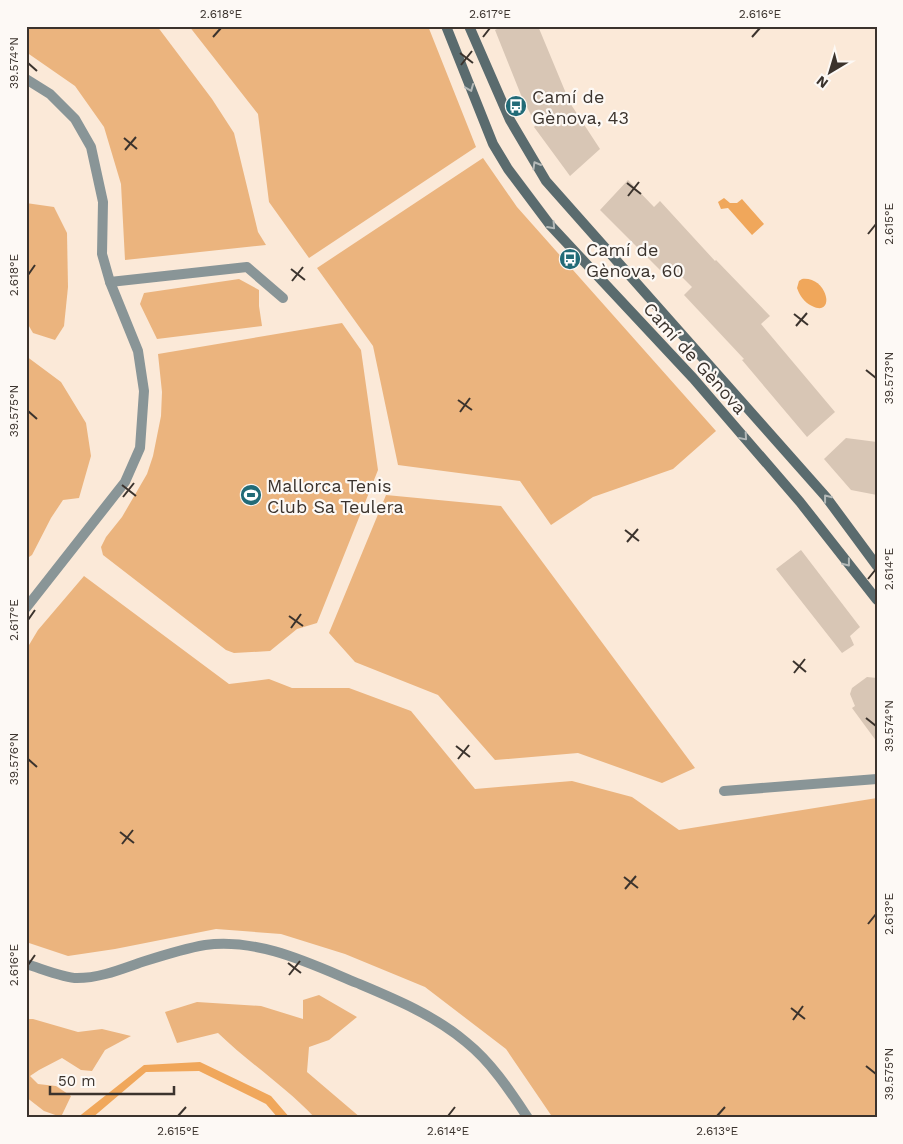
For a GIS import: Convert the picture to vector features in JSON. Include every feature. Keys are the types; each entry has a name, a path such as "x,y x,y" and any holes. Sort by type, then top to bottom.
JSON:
{"street":[{"name":"Camí de Gènova","path":"446,26 493,144 508,169 550,225 693,378 800,502 877,600"},
{"name":"Camí de Gènova","path":"469,26 510,120 546,181 826,496 877,566"},
{"path":"26,79 50,94 75,118 91,147 104,202 102,254 110,282 138,351 144,391 140,448 125,482 26,608"},
{"path":"110,282 247,267 283,298"},
{"path":"724,791 877,779"},
{"path":"26,964 75,978 101,976 168,953 220,944 268,949 293,956 408,1005 432,1018 467,1042 500,1077 528,1118"}],"shaded area":[{"path":"26,26 157,26 212,99 234,133 258,232 266,245 125,260 121,184 104,127 75,86 26,52"},
{"path":"189,26 428,26 476,147 309,258 269,202 258,114"},
{"path":"483,158 517,207 716,431 673,469 593,497 551,525 520,481 398,465 373,346 317,268"},
{"path":"724,198 730,203 737,203 742,199 764,224 752,235 728,208 721,209 718,202"},
{"path":"26,203 54,207 67,233 68,287 64,326 55,340 33,333 26,321"},
{"path":"239,279 259,290 262,326 157,339 140,304 144,293"},
{"path":"802,279 811,280 823,289 826,296 824,306 820,308 812,306 799,294 797,288 799,281"},
{"name":"Mallorca Tenis Club Sa Teulera","path":"342,323 361,350 378,470 317,623 297,629 270,651 234,653 226,650 103,555 101,547 106,537 122,517 147,474 153,456 161,416 162,392 158,354"},
{"path":"26,356 61,382 86,423 91,456 79,498 63,500 51,518 32,555 26,559"},
{"path":"386,495 501,506 695,768 662,783 578,753 495,760 438,695 355,662 329,633"},
{"path":"84,576 229,684 269,679 292,688 349,688 411,711 475,789 572,781 632,797 679,830 877,798 877,1118 553,1118 506,1049 425,987 345,954 281,934 216,929 115,949 68,956 26,942 26,650 38,630"},
{"path":"319,995 357,1017 329,1040 309,1047 307,1072 361,1118 315,1118 292,1095 218,1033 177,1043 165,1012 197,1002 261,1006 303,1019 303,1000"},
{"path":"26,1019 33,1019 78,1032 102,1029 131,1036 105,1050 92,1071 81,1070 62,1058 30,1076 38,1084 56,1086 71,1096 61,1117 44,1111 26,1097"},
{"path":"200,1062 271,1096 290,1118 278,1118 266,1104 199,1071 146,1072 92,1118 77,1118 144,1065"}],"building":[{"path":"503,26 538,26 570,103 600,149 570,176 534,127 536,125 521,95 495,30"},
{"path":"628,180 654,207 660,201 715,261 770,316 761,324 835,412 807,437 742,360 744,359 684,295 692,287 675,270 665,275 600,210"},
{"path":"846,438 877,442 877,495 851,490 824,459"},
{"path":"801,550 860,627 850,636 854,645 842,653 776,569"},
{"path":"867,677 877,678 877,742 852,708 855,706 850,694 852,688"}],"place":[{"name":"Camí de Gènova, 43","path":"516,106"},
{"name":"Camí de Gènova, 60","path":"570,259"},
{"name":"Mallorca Tenis Club Sa Teulera","path":"251,495"}]}
